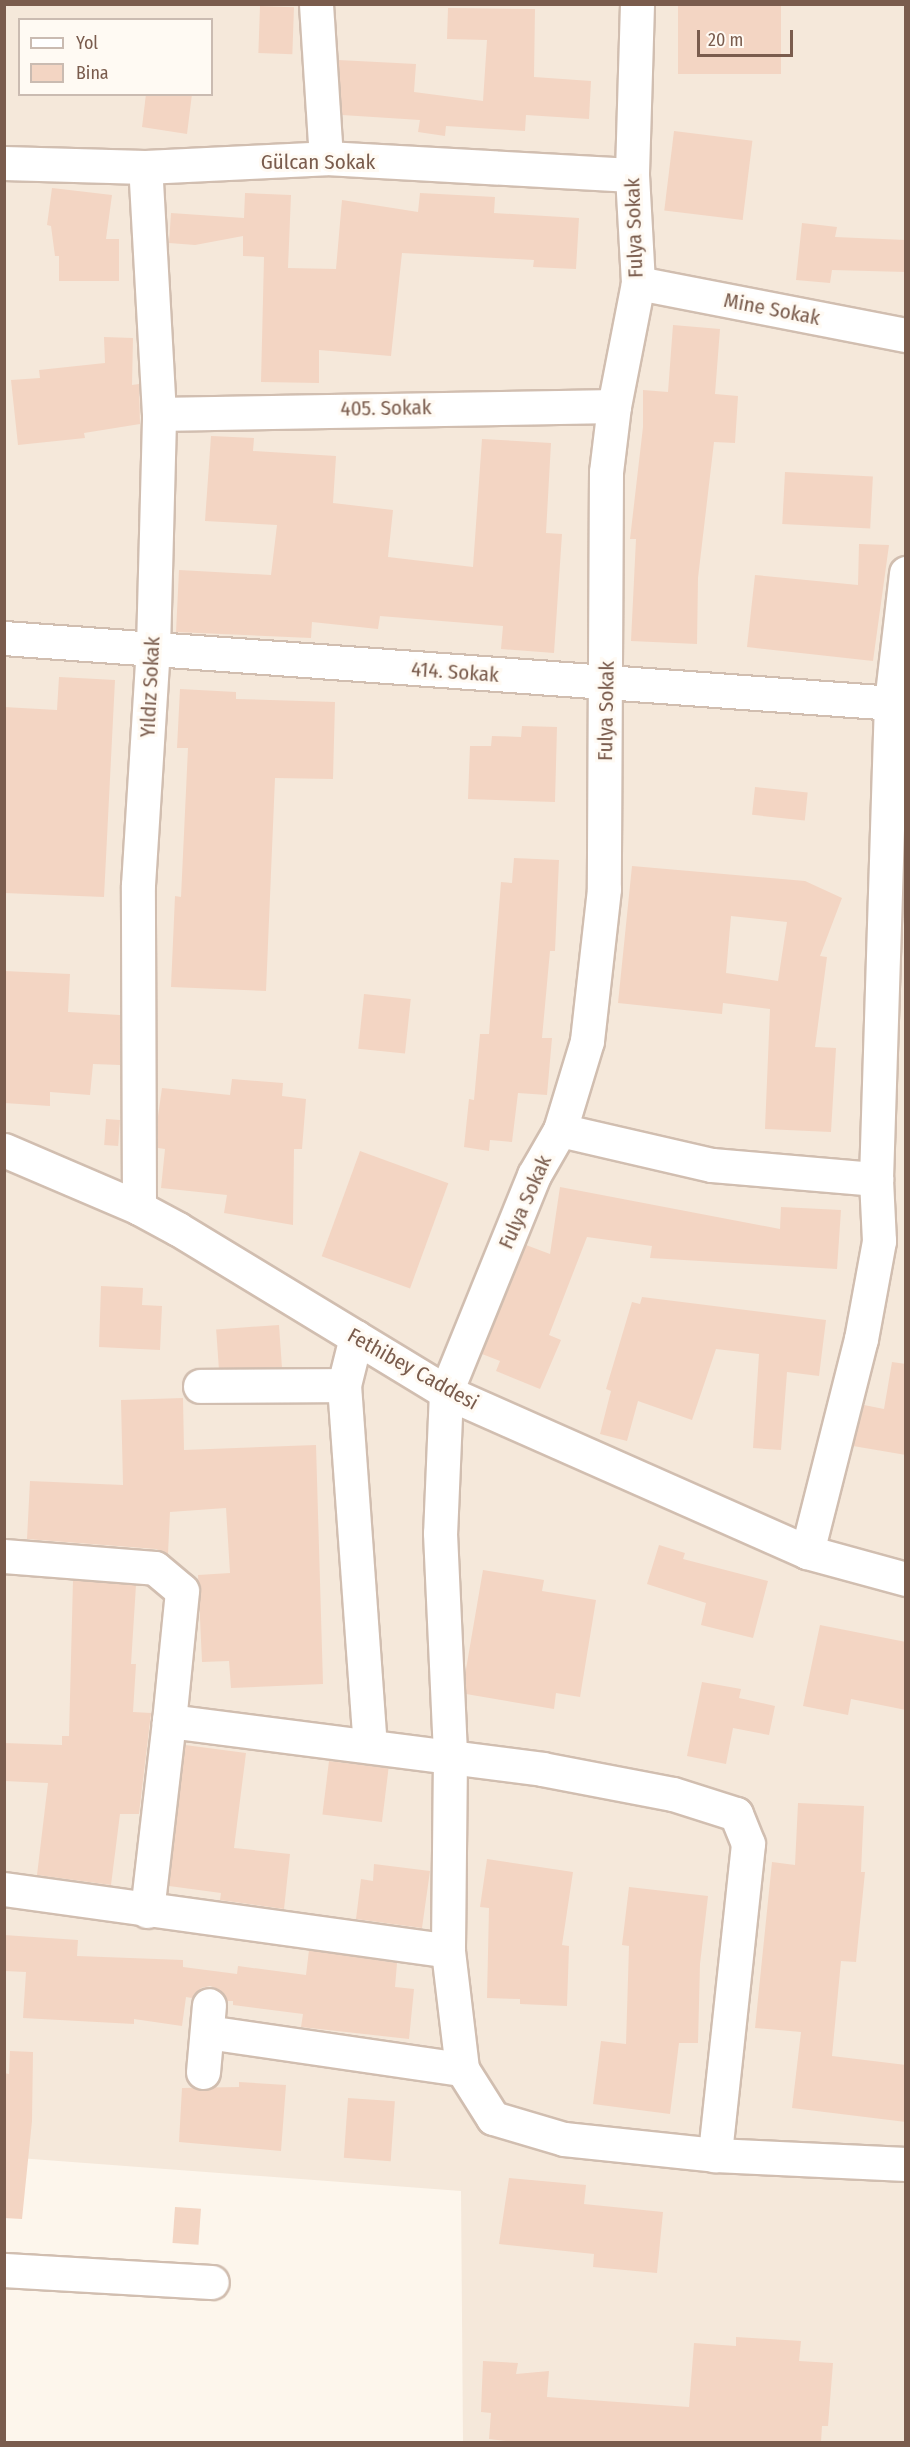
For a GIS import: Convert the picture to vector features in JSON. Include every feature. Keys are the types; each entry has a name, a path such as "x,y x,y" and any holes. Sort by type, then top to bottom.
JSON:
{"street":[{"path":"316,4 326,158"},
{"name":"Fulya Sokak","path":"462,2070 448,1952 450,1756 440,1533 446,1392 534,1175 560,1130 587,1041 602,901 607,684 606,472 614,405 638,283 632,175 637,4"},
{"name":"Gülcan Sokak","path":"4,163 144,167 326,158 632,175"},
{"name":"Yıldız Sokak","path":"139,1208 138,885 153,648 159,414 144,167"},
{"name":"Mine Sokak","path":"638,283 906,335"},
{"name":"405. Sokak","path":"159,414 614,405"},
{"path":"807,1552 865,1317 879,1240 876,1179 906,573"},
{"name":"414. Sokak","path":"4,638 898,704"},
{"path":"560,1130 712,1165 876,1179"},
{"name":"Fethibey Caddesi","path":"4,1150 139,1208 446,1392 807,1552 906,1579"},
{"path":"356,1337 344,1385 370,1746"},
{"path":"200,1386 344,1385"},
{"path":"4,1556 155,1568 182,1590 170,1720 147,1911"},
{"path":"170,1720 542,1768 674,1794 736,1814 748,1845 715,2155"},
{"path":"4,1889 448,1952"},
{"path":"203,2072 208,2018 462,2070 493,2118 564,2139 715,2155 906,2164"},
{"path":"4,2270 212,2282"}],"shaded area":[{"path":"4,5 905,5 905,2442 463,2442 461,2191 5,2157"}],"building":[{"path":"678,4 781,4 781,74 678,74"},
{"path":"260,6 294,7 292,54 258,53"},
{"path":"448,8 535,9 534,77 591,81 589,119 526,115 525,131 446,126 445,136 418,132 420,120 342,115 338,60 416,64 414,92 483,101 487,40 447,39"},
{"path":"146,96 192,96 187,134 142,127"},
{"path":"674,131 752,141 743,220 664,210"},
{"path":"52,188 112,195 106,239 119,239 119,281 59,281 59,256 55,256 51,226 47,225"},
{"path":"245,193 291,195 288,268 336,269 342,200 418,212 420,193 495,197 494,213 579,218 576,269 533,267 534,260 402,253 391,356 319,350 319,383 261,382 264,257 243,256 243,236 195,245 169,243 171,213 244,218"},
{"path":"802,223 837,227 835,237 906,240 906,272 832,270 830,283 796,280"},
{"path":"673,325 720,329 715,394 738,396 735,443 714,442 698,578 697,644 631,641 636,539 630,539 643,427 643,390 668,392"},
{"path":"104,337 133,338 132,385 139,384 140,424 84,433 85,438 18,445 11,380 40,378 39,370 105,363"},
{"path":"211,436 254,438 253,451 336,456 333,503 393,510 388,557 473,567 482,439 551,443 546,533 562,534 554,653 501,649 503,626 380,616 378,629 312,622 311,638 176,632 179,570 271,575 277,525 205,521"},
{"path":"785,472 873,477 870,529 782,524"},
{"path":"859,544 889,545 873,661 747,647 755,575 858,585"},
{"path":"59,677 115,680 104,897 4,893 4,707 57,710"},
{"path":"180,689 236,692 236,699 335,702 333,779 275,778 266,991 171,987 175,896 181,897 188,748 177,748"},
{"path":"522,726 557,727 555,802 468,799 470,746 491,746 492,736 521,737"},
{"path":"755,787 808,793 805,820 752,815"},
{"path":"514,858 559,860 555,951 550,951 542,1038 552,1038 547,1095 518,1093 512,1142 490,1140 489,1151 464,1147 469,1099 474,1100 480,1034 489,1034 501,882 512,883"},
{"path":"632,866 805,881 842,898 820,956 827,957 815,1047 836,1048 831,1132 765,1129 770,1009 723,1003 722,1014 618,1003","holes":["731,916 787,922 778,981 726,973"]},
{"path":"4,971 70,974 68,1012 120,1015 120,1065 93,1064 90,1095 50,1092 50,1106 4,1103"},
{"path":"364,994 411,999 405,1054 358,1049"},
{"path":"232,1079 283,1083 282,1096 306,1099 302,1149 294,1149 293,1225 224,1213 227,1195 161,1188 165,1149 158,1148 157,1123 162,1088 230,1095"},
{"path":"106,1119 120,1120 118,1146 104,1145"},
{"path":"360,1151 448,1183 410,1288 322,1256"},
{"path":"560,1187 780,1229 781,1207 841,1210 837,1269 650,1258 652,1246 587,1237 549,1335 561,1340 540,1389 496,1371 500,1361 482,1354 526,1245 550,1254"},
{"path":"101,1286 143,1288 142,1305 162,1306 160,1350 99,1347"},
{"path":"642,1297 826,1320 819,1376 787,1372 781,1450 753,1448 759,1354 716,1349 692,1420 638,1401 627,1441 600,1434 611,1391 606,1389 632,1302 640,1304"},
{"path":"279,1325 282,1367 219,1371 216,1329"},
{"path":"892,1362 906,1364 906,1455 853,1446 864,1405 884,1409"},
{"path":"183,1398 184,1450 316,1445 323,1684 231,1688 229,1661 202,1662 198,1575 230,1573 226,1508 170,1512 168,1554 156,1549 27,1539 30,1481 123,1485 121,1400"},
{"path":"659,1545 685,1553 683,1559 768,1581 753,1638 701,1625 706,1603 647,1584"},
{"path":"483,1570 544,1580 542,1591 596,1600 580,1697 556,1693 554,1709 466,1694 465,1675"},
{"path":"73,1580 136,1585 131,1664 136,1664 133,1712 151,1713 139,1814 120,1814 111,1885 37,1875 48,1783 4,1781 4,1743 62,1745 62,1736 69,1736"},
{"path":"820,1625 906,1642 906,1710 851,1699 848,1715 803,1706"},
{"path":"702,1682 741,1689 739,1698 775,1706 769,1735 733,1728 726,1764 687,1756"},
{"path":"185,1745 246,1753 234,1848 290,1854 284,1909 220,1900 221,1893 169,1886"},
{"path":"329,1761 389,1768 382,1822 322,1815"},
{"path":"798,1803 864,1806 861,1872 865,1872 856,1962 841,1961 832,2056 906,2065 906,2122 792,2108 801,2032 755,2028 772,1862 795,1865"},
{"path":"487,1859 573,1872 562,1945 569,1946 567,2006 520,2004 520,1999 487,1998 489,1908 480,1907"},
{"path":"374,1864 430,1871 422,1928 356,1919 361,1879 373,1881"},
{"path":"629,1887 708,1896 700,1964 698,2043 679,2043 670,2114 593,2104 601,2041 626,2044 629,1946 622,1945"},
{"path":"4,1935 78,1940 77,1956 183,1960 183,1967 237,1974 238,1966 306,1975 309,1950 397,1963 395,1987 414,1989 409,2039 301,2027 303,2014 233,2005 233,2001 227,2001 220,1990 210,1986 201,1988 192,1998 186,1997 182,2026 134,2019 134,2024 23,2018 26,1972 4,1971"},
{"path":"10,2051 33,2052 32,2121 22,2219 4,2218 4,2073 9,2074"},
{"path":"239,2082 286,2085 281,2151 179,2142 182,2088 239,2087"},
{"path":"348,2098 395,2101 391,2161 344,2158"},
{"path":"509,2178 586,2185 584,2204 663,2212 657,2273 593,2267 594,2254 499,2244"},
{"path":"175,2207 201,2209 198,2245 172,2243"},
{"path":"736,2337 801,2341 799,2361 833,2363 828,2426 822,2426 821,2442 515,2442 489,2439 491,2413 481,2412 483,2361 518,2363 516,2374 549,2371 547,2397 689,2407 694,2343 736,2346"}]}
